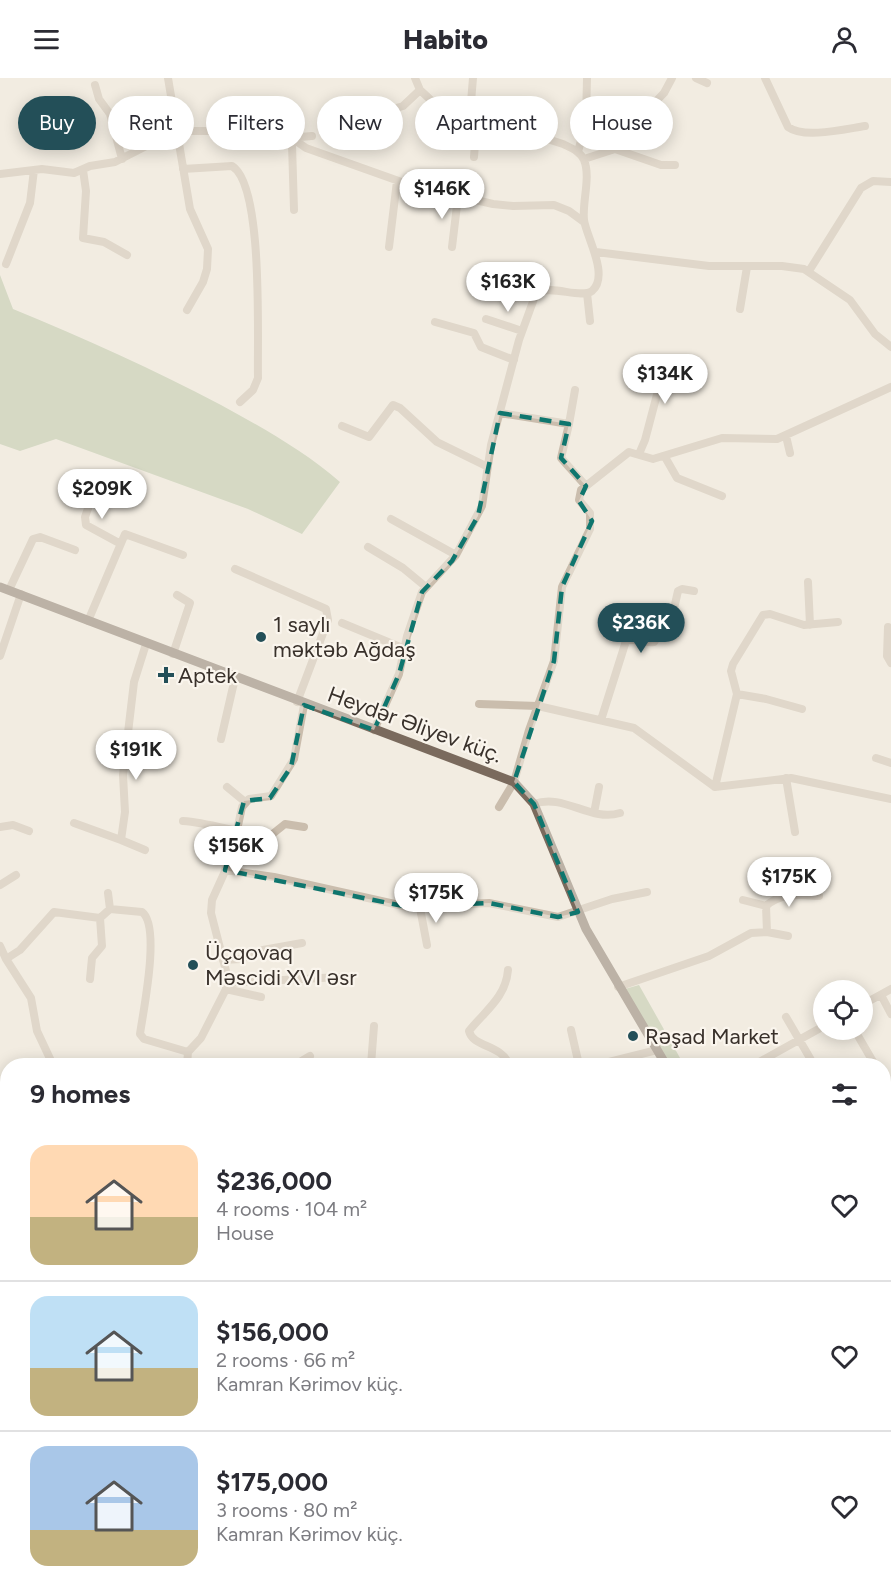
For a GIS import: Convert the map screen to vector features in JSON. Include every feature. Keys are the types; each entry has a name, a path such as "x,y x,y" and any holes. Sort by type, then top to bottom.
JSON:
{"main road":[{"name":"Heydər Əliyev küç.","path":"4,589 301,703 501,775 514,782 534,804 578,912 618,987 662,1058"}],"street":[{"path":"168,78 171,96"},
{"path":"415,78 420,90 426,96"},
{"path":"473,78 473,96"},
{"path":"374,730 399,674 410,625 426,587 456,555 482,506 486,466 522,331 538,292 546,290 587,293 596,285 596,252 584,222 581,155 586,122 588,78"},
{"path":"660,96 672,78"},
{"path":"696,78 707,83"},
{"path":"765,78 788,127 792,130 821,132 865,126"},
{"path":"95,85 99,99 110,114 122,159"},
{"path":"403,106 420,90"},
{"path":"305,137 312,136"},
{"path":"558,143 581,155 609,150"},
{"path":"305,147 397,181 458,197 513,206 554,205 569,211 584,222"},
{"path":"0,174 20,174 34,170 67,173 122,159 137,150"},
{"path":"180,150 190,208 205,239 208,256 203,282 187,310"},
{"path":"292,150 294,210"},
{"path":"474,150 474,157"},
{"path":"618,150 661,165 675,165"},
{"path":"183,169 232,166 237,169 245,186 256,245 258,378 253,390 240,402"},
{"path":"6,264 30,203 34,170"},
{"path":"83,170 86,190 83,238 105,242 127,255"},
{"path":"389,247 397,181"},
{"path":"809,271 861,188 873,181 891,182"},
{"path":"452,247 458,197"},
{"path":"596,252 708,266 795,267 809,271 850,300 875,334 891,346"},
{"path":"740,309 747,267"},
{"path":"587,293 590,321"},
{"path":"486,319 522,331"},
{"path":"435,322 474,333 481,347 514,360"},
{"path":"639,454 659,387 676,384 685,360"},
{"path":"499,807 514,782 554,662 562,587 590,529 590,513 579,500 581,490 625,453 639,454 647,459 665,457 722,438 768,440 786,436 891,387"},
{"path":"575,390 561,458 586,486"},
{"path":"342,426 369,438 393,405 437,442 486,466"},
{"path":"500,413 569,424"},
{"path":"786,436 790,453"},
{"path":"665,457 677,478 722,496"},
{"path":"93,494 86,525 119,543"},
{"path":"392,519 456,555"},
{"path":"88,621 121,537 129,535 183,555"},
{"path":"4,589 33,539 40,537 75,550"},
{"path":"368,547 403,568 426,587"},
{"path":"227,787 244,801 271,796 291,767 301,703 328,620 326,609 235,569"},
{"path":"808,582 810,625"},
{"path":"601,720 626,641 632,638 648,643 654,642 674,613 678,591 682,589 694,591"},
{"path":"0,656 21,594"},
{"path":"173,654 190,603 177,595"},
{"path":"715,787 737,694 731,671 763,615 770,614 794,624 838,622"},
{"path":"342,622 405,649"},
{"path":"888,627 887,656 891,663"},
{"path":"121,840 134,682 146,644"},
{"path":"221,739 235,678"},
{"path":"737,694 802,709"},
{"path":"479,704 538,706 601,720 645,733 715,787 786,778 803,779 891,799"},
{"path":"128,734 163,742"},
{"path":"876,758 891,763"},
{"path":"786,778 795,832"},
{"path":"594,813 599,787"},
{"path":"188,1058 188,1052 201,1038 226,986 223,960 211,913 212,900 225,870 244,801"},
{"path":"534,804 556,801 594,813 610,816 620,813"},
{"path":"183,821 201,822 237,832 270,836 285,824 304,827"},
{"path":"74,823 145,850"},
{"path":"0,827 13,825 29,831"},
{"path":"225,870 274,877 420,908 469,903 502,905 550,917 578,912 612,899 647,892"},
{"path":"0,885 16,875"},
{"path":"108,893 110,909"},
{"path":"743,900 766,906 787,895 819,896"},
{"path":"766,906 767,932"},
{"path":"420,908 427,945"},
{"path":"6,959 20,950 54,912 100,918 110,909 142,912 148,919 150,963 141,1037 188,1052"},
{"path":"90,979 92,958 102,946 100,918"},
{"path":"618,987 709,956 751,933 767,932 788,936"},
{"path":"223,960 241,959 263,950 302,943"},
{"path":"0,946 31,998 38,1031 50,1058"},
{"path":"505,1058 502,1052 474,1039 469,1031 497,1001 507,981 508,970"},
{"path":"226,986 340,977"},
{"path":"226,986 261,997"},
{"path":"873,999 891,989"},
{"path":"881,995 891,1014"},
{"path":"786,1017 810,1058"},
{"path":"372,1058 374,1026"},
{"path":"571,1030 577,1058"},
{"path":"767,1058 813,1032"},
{"path":"860,1040 871,1058"},
{"path":"625,1058 657,1050"}],"highlighted area":[{"path":"500,413 569,424 561,458 586,486 579,501 592,521 562,587 554,661 514,782 534,804 578,912 558,917 489,903 408,907 225,870 244,801 270,798 291,767 304,705 374,730 399,674 422,592 452,561 478,516"}],"green space":[{"path":"0,275 13,309 118,354 221,405 298,450 340,482 302,534 248,509 56,439 20,451 0,444"},
{"path":"639,985 680,1058 666,1058 625,989"}],"place":[{"name":"1 saylı məktəb Ağdaş","path":"261,637"},
{"name":"Aptek","path":"166,675"},
{"name":"Üçqovaq Məscidi XVI əsr","path":"193,965"},
{"name":"Rəşad Market","path":"633,1036"}]}
